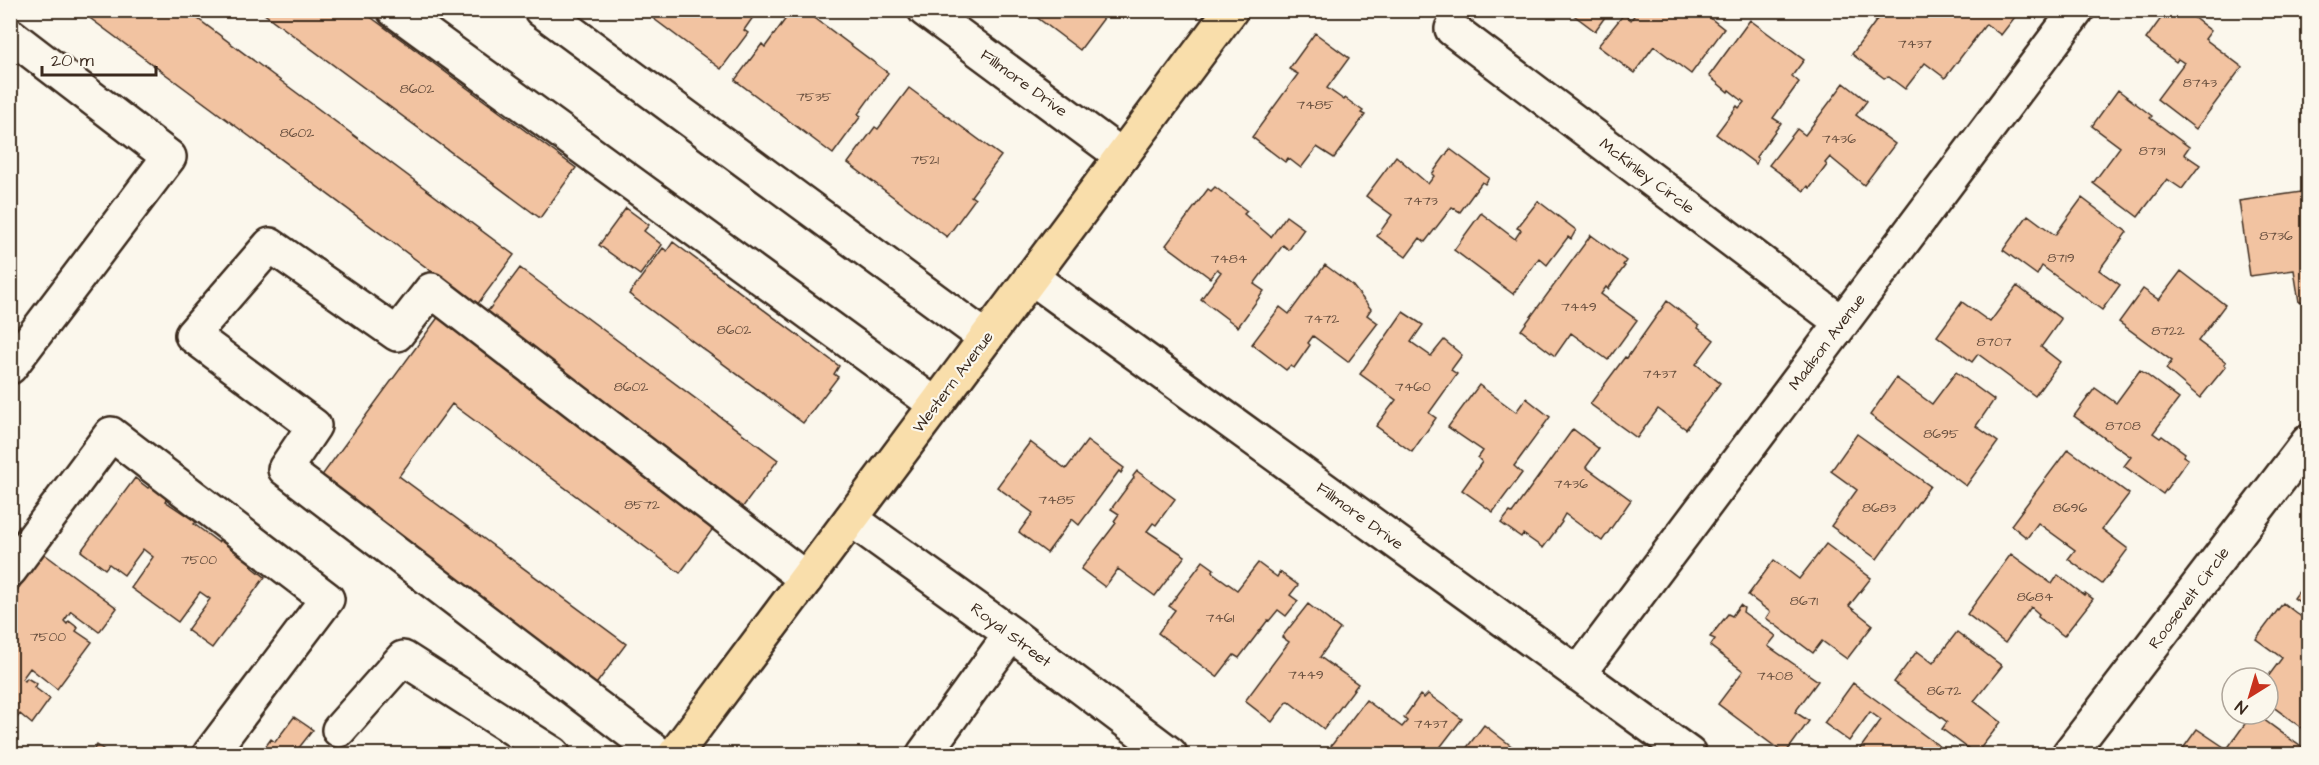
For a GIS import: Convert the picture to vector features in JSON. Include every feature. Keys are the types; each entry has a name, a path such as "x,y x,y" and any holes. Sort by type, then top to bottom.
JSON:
{"main road":[{"name":"Western Avenue","path":"675,754 1231,10"}],"street":[{"path":"394,10 936,405"},
{"path":"541,10 986,338"},
{"name":"Fillmore Drive","path":"925,10 1122,156"},
{"name":"Madison Avenue","path":"1578,674 2077,10"},
{"name":"McKinley Circle","path":"1452,29 1842,323"},
{"path":"10,35 169,157 10,367"},
{"path":"659,754 285,469 314,426 192,335 270,245 397,334 431,290 806,579"},
{"name":"Fillmore Drive","path":"1031,278 1689,754"},
{"path":"10,570 111,434 327,599 210,754"},
{"name":"Roosevelt Circle","path":"2069,754 2308,442"},
{"name":"Royal Street","path":"851,519 1011,634 1170,754"},
{"path":"924,754 1011,634"},
{"path":"339,730 403,658 553,754"}],"building":[{"path":"79,10 186,10 514,255 477,305"},
{"path":"259,10 361,10 576,168 540,218"},
{"path":"642,10 758,10 744,30 748,33 721,69"},
{"path":"792,10 804,10 888,73 858,114 861,116 833,154 735,80 762,44 765,47"},
{"path":"1027,10 1110,10 1080,50"},
{"path":"1567,10 1610,10 1595,31"},
{"path":"1638,10 1700,10 1724,29 1691,74 1654,46 1634,73 1598,46 1624,14 1631,20"},
{"path":"1884,10 2006,10 2015,17 2001,35 1986,24 1945,78 1925,63 1905,89 1889,77 1884,78 1852,54"},
{"path":"2167,10 2184,10 2211,31 2205,39 2242,67 2196,129 2157,99 2184,63 2178,59 2176,62 2146,39"},
{"path":"1750,20 1804,60 1792,76 1799,82 1773,118 1781,123 1756,157 1758,159 1756,164 1716,134 1737,106 1739,108 1744,102 1709,76"},
{"path":"1315,33 1349,58 1327,88 1344,100 1345,98 1365,115 1334,158 1317,147 1301,168 1288,158 1285,162 1252,137 1298,74 1289,69"},
{"path":"1844,83 1867,101 1856,115 1895,144 1864,185 1830,157 1825,163 1827,165 1810,188 1808,186 1804,191 1769,165 1797,129 1805,135"},
{"path":"909,88 1001,156 971,196 975,199 947,237 848,163 875,127 878,129"},
{"path":"2118,90 2152,116 2150,118 2189,147 2184,154 2200,165 2182,189 2167,179 2138,217 2093,183 2120,147 2092,126"},
{"path":"1450,149 1489,178 1485,184 1482,182 1460,212 1452,207 1425,242 1420,238 1406,257 1377,236 1392,215 1366,196 1396,156 1428,184 1434,176 1432,174"},
{"path":"1215,187 1247,211 1244,214 1271,237 1286,216 1304,229 1289,250 1283,245 1254,284 1264,291 1238,327 1201,299 1221,272 1217,269 1210,278 1166,245 1208,189 1211,191"},
{"path":"2308,191 2308,301 2299,302 2294,270 2250,276 2239,201"},
{"path":"2082,198 2127,232 2099,270 2120,285 2102,310 2042,266 2037,275 2003,250 2028,215 2055,235"},
{"path":"1538,201 1576,230 1571,239 1568,237 1547,265 1539,258 1513,294 1454,250 1481,213 1515,239 1521,230 1517,228"},
{"path":"626,208 649,225 644,231 662,245 640,275 599,245"},
{"path":"1591,235 1626,261 1623,265 1625,266 1608,289 1606,287 1601,294 1637,320 1608,360 1571,333 1555,356 1521,330"},
{"path":"673,242 839,366 834,374 838,377 803,423 629,294 663,248 667,251"},
{"path":"1325,265 1352,285 1371,309 1367,315 1378,323 1348,362 1313,336 1308,343 1310,345 1294,368 1290,366 1286,370 1252,344 1280,307 1289,314"},
{"path":"520,268 778,460 742,508 485,315"},
{"path":"2181,271 2225,305 2198,341 2226,362 2224,364 2226,366 2200,398 2166,369 2172,361 2119,322 2143,289 2159,300"},
{"path":"2017,286 2061,319 2041,347 2060,362 2035,396 1978,354 1972,362 1937,336 1962,302 1990,322"},
{"path":"1667,301 1714,340 1696,364 1720,383 1686,429 1658,409 1637,438 1590,404 1625,357 1627,358"},
{"path":"1403,312 1423,325 1411,342 1431,356 1444,340 1462,355 1451,370 1457,374 1429,413 1436,418 1412,452 1376,426 1396,400 1360,374"},
{"path":"439,316 718,522 680,573 452,404 399,476 626,644 588,695 312,489"},
{"path":"2140,370 2179,399 2153,433 2160,438 2162,436 2185,453 2183,456 2188,459 2163,494 2124,466 2131,457 2074,416 2095,388 2116,403"},
{"path":"1956,372 1994,400 1976,426 1998,442 1966,486 1870,415 1896,378 1932,404"},
{"path":"1479,385 1516,412 1526,398 1550,417 1514,466 1522,473 1493,512 1462,490 1482,462 1478,458 1483,451 1448,427"},
{"path":"1573,429 1599,449 1586,467 1631,500 1602,541 1565,514 1562,522 1543,548 1523,534 1521,537 1501,523 1510,512 1512,513"},
{"path":"1857,434 1930,486 1877,559 1831,526 1857,490 1831,471"},
{"path":"1087,441 1124,468 1121,473 1119,471 1079,525 1072,519 1047,553 1019,532 1033,513 997,487 1030,442 1066,469"},
{"path":"2068,449 2129,494 2102,529 2128,549 2102,584 2068,559 2075,550 2038,523 2027,538 2011,525"},
{"path":"1137,471 1175,499 1156,525 1153,523 1147,531 1185,556 1155,596 1118,569 1105,587 1081,569 1116,523 1114,521 1119,514 1111,509"},
{"path":"135,478 148,488 151,485 168,497 165,501 196,522 194,524 218,542 220,540 253,564 251,566 265,577 212,648 187,630 210,599 200,592 178,622 131,588 153,557 143,549 124,575 109,564 105,569 81,551"},
{"path":"1826,544 1871,578 1849,606 1873,625 1847,659 1822,641 1813,653 1766,618 1770,612 1748,595 1774,560 1799,579"},
{"path":"43,553 117,608 99,632 71,611 64,621 67,624 69,621 78,628 76,631 92,642 57,689 30,668 22,679 25,681 27,678 37,684 34,687 50,699 32,724 20,714 10,726 10,595 13,596"},
{"path":"2011,554 2052,584 2058,575 2093,599 2064,636 2038,617 2039,614 2031,607 2005,643 1967,614"},
{"path":"1203,561 1214,569 1212,572 1237,590 1258,563 1277,577 1280,572 1298,585 1290,595 1298,601 1286,616 1278,610 1239,658 1234,655 1217,677 1158,633 1175,610 1169,606"},
{"path":"2308,579 2308,608 2294,598"},
{"path":"2283,603 2308,622 2308,720 2303,729 2280,712 2280,666 2276,666 2282,658 2256,639"},
{"path":"1308,604 1340,629 1320,657 1358,684 1324,729 1288,701 1272,722 1245,701 1289,642 1282,637"},
{"path":"1740,605 1744,608 1743,612 1776,636 1768,646 1818,681 1795,712 1809,721 1785,754 1718,704 1743,671 1710,646 1715,639 1710,637 1728,614 1732,616"},
{"path":"1957,632 2002,666 1974,701 2001,722 1976,754 1942,729 1947,722 1894,682 1917,651 1933,663"},
{"path":"1853,683 1950,754 1856,754 1881,720 1870,712 1849,741 1824,723"},
{"path":"1428,694 1462,719 1435,754 1427,749 1423,754 1325,754 1366,700 1402,727 1407,721 1404,718 1420,695 1424,698"},
{"path":"294,717 313,730 294,754 260,754 271,739 275,742"},
{"path":"1484,725 1518,751 1515,754 1462,754"},
{"path":"2243,726 2272,726 2308,754 2179,754 2197,729 2227,749"},
{"path":"97,745 110,754 90,754"}]}
